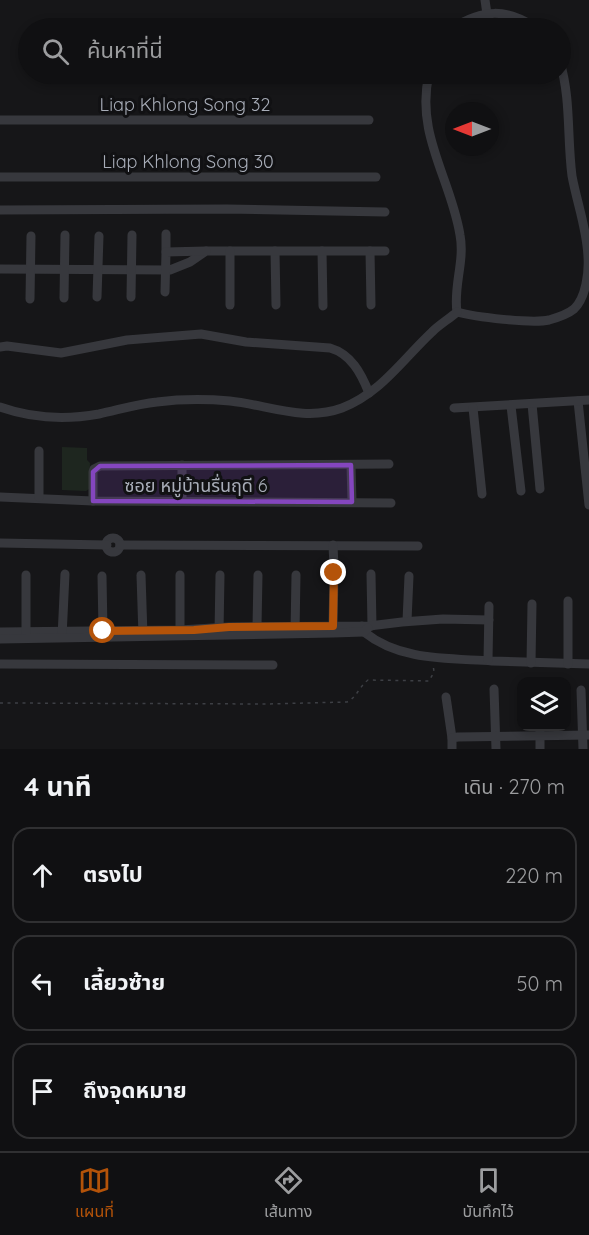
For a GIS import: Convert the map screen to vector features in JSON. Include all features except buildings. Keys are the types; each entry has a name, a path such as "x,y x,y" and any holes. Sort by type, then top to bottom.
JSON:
{"street":[{"path":"485,0 487,14"},
{"path":"477,18 497,13 514,15 519,18"},
{"path":"428,84 426,104 430,143 450,196 462,248 455,302 457,312"},
{"path":"0,407 28,415 70,417 98,414 157,402 209,400 232,401 298,413 319,413 341,408 369,393 391,376 433,330 457,312 508,319 548,321 574,309 581,299 588,259 586,237 572,173 566,84"},
{"name":"Liap Khlong Song 32","path":"0,120 369,120"},
{"name":"Liap Khlong Song 30","path":"0,177 376,177"},
{"path":"0,210 227,209 386,212"},
{"path":"165,292 166,234"},
{"path":"64,298 65,235"},
{"path":"131,297 132,235"},
{"path":"30,299 32,236"},
{"path":"97,297 99,236"},
{"path":"0,269 170,270 190,262 206,251"},
{"path":"230,251 230,305"},
{"path":"275,251 276,305"},
{"path":"322,251 323,306"},
{"path":"370,251 371,305"},
{"path":"166,252 385,251"},
{"path":"0,347 61,353 143,338 201,334 246,342 330,348 342,352 358,369 369,393"},
{"path":"454,408 589,400"},
{"path":"578,401 589,504"},
{"path":"532,404 540,489"},
{"path":"511,405 521,491"},
{"path":"473,408 482,494"},
{"path":"39,451 39,497"},
{"path":"93,501 93,472 97,467 389,464"},
{"path":"182,465 182,501"},
{"path":"351,465 352,502"},
{"name":"ซอย หมู่บ้านรื่นฤดี 6","path":"0,497 93,501 391,503"},
{"path":"0,543 106,544 111,551 117,550 120,545 418,546"},
{"path":"333,545 333,626"},
{"path":"62,635 65,574"},
{"path":"180,574 180,630"},
{"path":"371,574 367,628 376,642 393,649 433,659 589,664"},
{"path":"26,575 26,632"},
{"path":"141,575 142,634"},
{"path":"219,631 220,575"},
{"path":"257,626 258,575"},
{"path":"295,630 296,575"},
{"path":"102,576 103,631"},
{"path":"407,621 409,576"},
{"path":"568,601 568,664"},
{"path":"531,663 532,604"},
{"path":"488,660 489,606"},
{"path":"0,632 62,635 142,634 367,628 407,621 489,620"},
{"path":"0,639 103,631 142,634 180,630 219,631 257,626 295,630 333,626 367,628"},
{"path":"0,664 273,664"},
{"path":"494,689 496,749"},
{"path":"581,690 586,735 583,749"},
{"path":"446,697 452,749"},
{"path":"540,731 540,749"},
{"path":"452,738 540,731 586,735"}],"path":[{"path":"0,703 347,702 368,680 429,681 434,672 433,659"}],"highlighted area":[{"path":"351,465 352,502 93,501 93,472 100,466"}],"shaded area":[{"path":"62,447 87,448 87,460 90,463 89,489 86,491 62,490"}],"route":[{"path":"103,631 333,626 334,573"}]}
